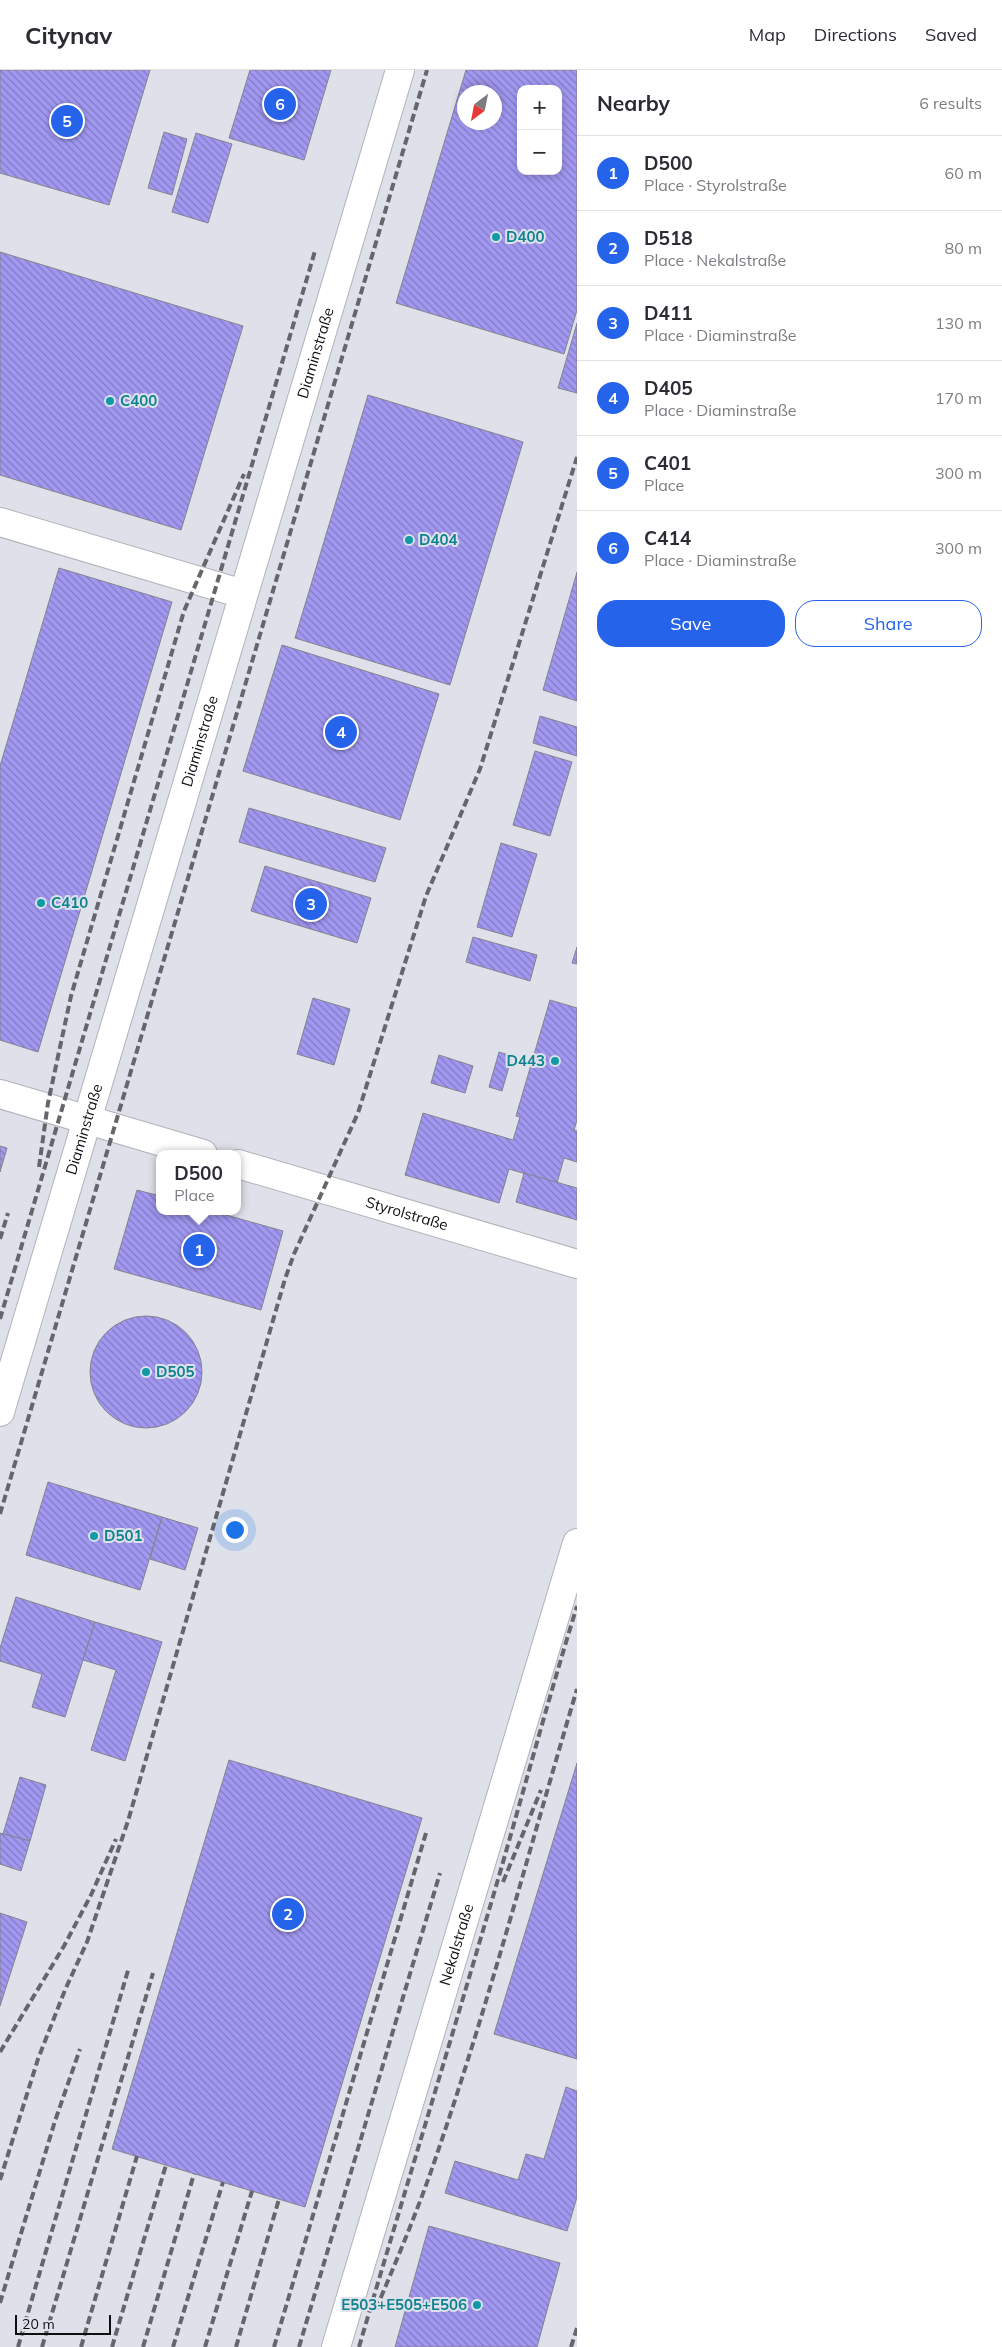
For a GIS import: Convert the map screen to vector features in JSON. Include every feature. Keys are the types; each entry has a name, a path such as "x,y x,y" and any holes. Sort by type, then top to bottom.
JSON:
{"street":[{"name":"Diaminstraße","path":"0,1412 400,70"},
{"path":"0,522 243,594"},
{"path":"0,1094 190,1150"},
{"name":"Styrolstraße","path":"241,1165 577,1264"},
{"name":"Nekalstraße","path":"336,2347 577,1543"}],"building":[{"path":"0,70 150,70 109,205 0,173"},
{"path":"250,70 331,70 304,160 229,138"},
{"name":"D400","path":"466,70 577,70 577,310 564,354 396,303 457,100 457,130 502,130 502,85 461,85"},
{"path":"164,132 187,139 172,195 148,188"},
{"path":"196,133 232,144 208,223 172,212"},
{"name":"C400","path":"0,252 243,326 181,530 0,475"},
{"path":"577,323 577,393 558,388"},
{"name":"D404","path":"368,395 523,442 450,685 295,638"},
{"name":"C410","path":"59,568 172,602 38,1052 0,1040 0,766"},
{"path":"577,572 577,701 543,690"},
{"path":"282,645 439,694 400,820 243,771"},
{"path":"540,716 577,727 577,756 533,743"},
{"path":"535,751 572,762 550,836 513,825"},
{"path":"249,808 386,848 375,882 239,842"},
{"path":"501,843 537,854 512,937 477,927"},
{"path":"265,866 371,898 357,943 251,911"},
{"path":"473,937 537,955 530,981 466,962"},
{"path":"577,947 577,964 572,963"},
{"path":"313,998 350,1009 334,1065 297,1054"},
{"name":"D443","path":"550,1000 577,1008 577,1120 574,1130 577,1131 577,1162 564,1158 557,1183 509,1169 499,1203 405,1175 423,1113 513,1140 520,1117 516,1116"},
{"path":"499,1052 512,1056 502,1091 489,1087"},
{"path":"439,1055 473,1066 465,1093 431,1083"},
{"path":"0,1146 7,1148 0,1172"},
{"path":"524,1173 577,1188 577,1220 516,1202"},
{"path":"137,1190 156,1195 156,1215 226,1215 283,1231 261,1310 114,1269"},
{"name":"D505","path":"146,1316 167,1320 186,1332 198,1351 202,1372 198,1393 186,1412 167,1424 146,1428 125,1424 106,1412 94,1393 90,1372 94,1351 106,1332 125,1320"},
{"name":"D501","path":"48,1482 162,1517 140,1590 26,1555"},
{"path":"162,1517 198,1528 185,1570 150,1559"},
{"path":"16,1597 95,1622 65,1717 32,1707 42,1674 0,1661 0,1648"},
{"path":"95,1622 162,1642 125,1761 91,1750 116,1670 83,1660"},
{"path":"229,1760 422,1818 305,2207 112,2149"},
{"path":"577,1763 577,2059 494,2034"},
{"path":"20,1777 46,1785 30,1841 3,1834"},
{"path":"0,1833 30,1841 21,1871 0,1864"},
{"path":"0,1913 27,1922 0,2006"},
{"path":"566,2087 577,2091 577,2197 567,2231 445,2193 455,2161 518,2180 526,2154 544,2159"},
{"name":"E503+E505+E506","path":"429,2226 560,2263 537,2347 395,2347"}],"railway":[{"path":"0,1514 427,70"},
{"path":"0,1319 315,251"},
{"path":"0,2180 38,2059 65,1990 87,1942 128,1821 285,1279 294,1254 358,1113 426,896 480,769 577,457"},
{"path":"39,1167 48,1103 71,996 184,611 244,474"},
{"path":"0,1239 8,1213"},
{"path":"359,2347 496,1887 577,1606"},
{"path":"376,2309 424,2191 457,2094 493,1979 577,1689"},
{"path":"503,1882 541,1790"},
{"path":"274,2347 426,1833"},
{"path":"0,2052 64,1946 91,1895 116,1839"},
{"path":"299,2347 440,1873"},
{"path":"18,2347 129,1967"},
{"path":"42,2347 153,1973"},
{"path":"0,2303 55,2121 80,2049"},
{"path":"81,2347 137,2156"},
{"path":"112,2347 166,2165"},
{"path":"143,2347 194,2174"},
{"path":"173,2347 223,2182"},
{"path":"205,2347 252,2191"},
{"path":"236,2347 279,2199"},
{"path":"571,2347 577,2328"}],"place":[{"name":"C414","path":"280,104"},
{"name":"C401","path":"67,121"},
{"name":"D400","path":"496,237"},
{"name":"C400","path":"110,401"},
{"name":"D404","path":"409,540"},
{"name":"D405","path":"341,732"},
{"name":"C410","path":"41,903"},
{"name":"D411","path":"311,904"},
{"name":"D443","path":"555,1061"},
{"name":"D500","path":"199,1250"},
{"name":"D505","path":"146,1372"},
{"name":"D501","path":"94,1536"},
{"name":"D518","path":"288,1914"},
{"name":"E503+E505+E506","path":"477,2305"}]}
